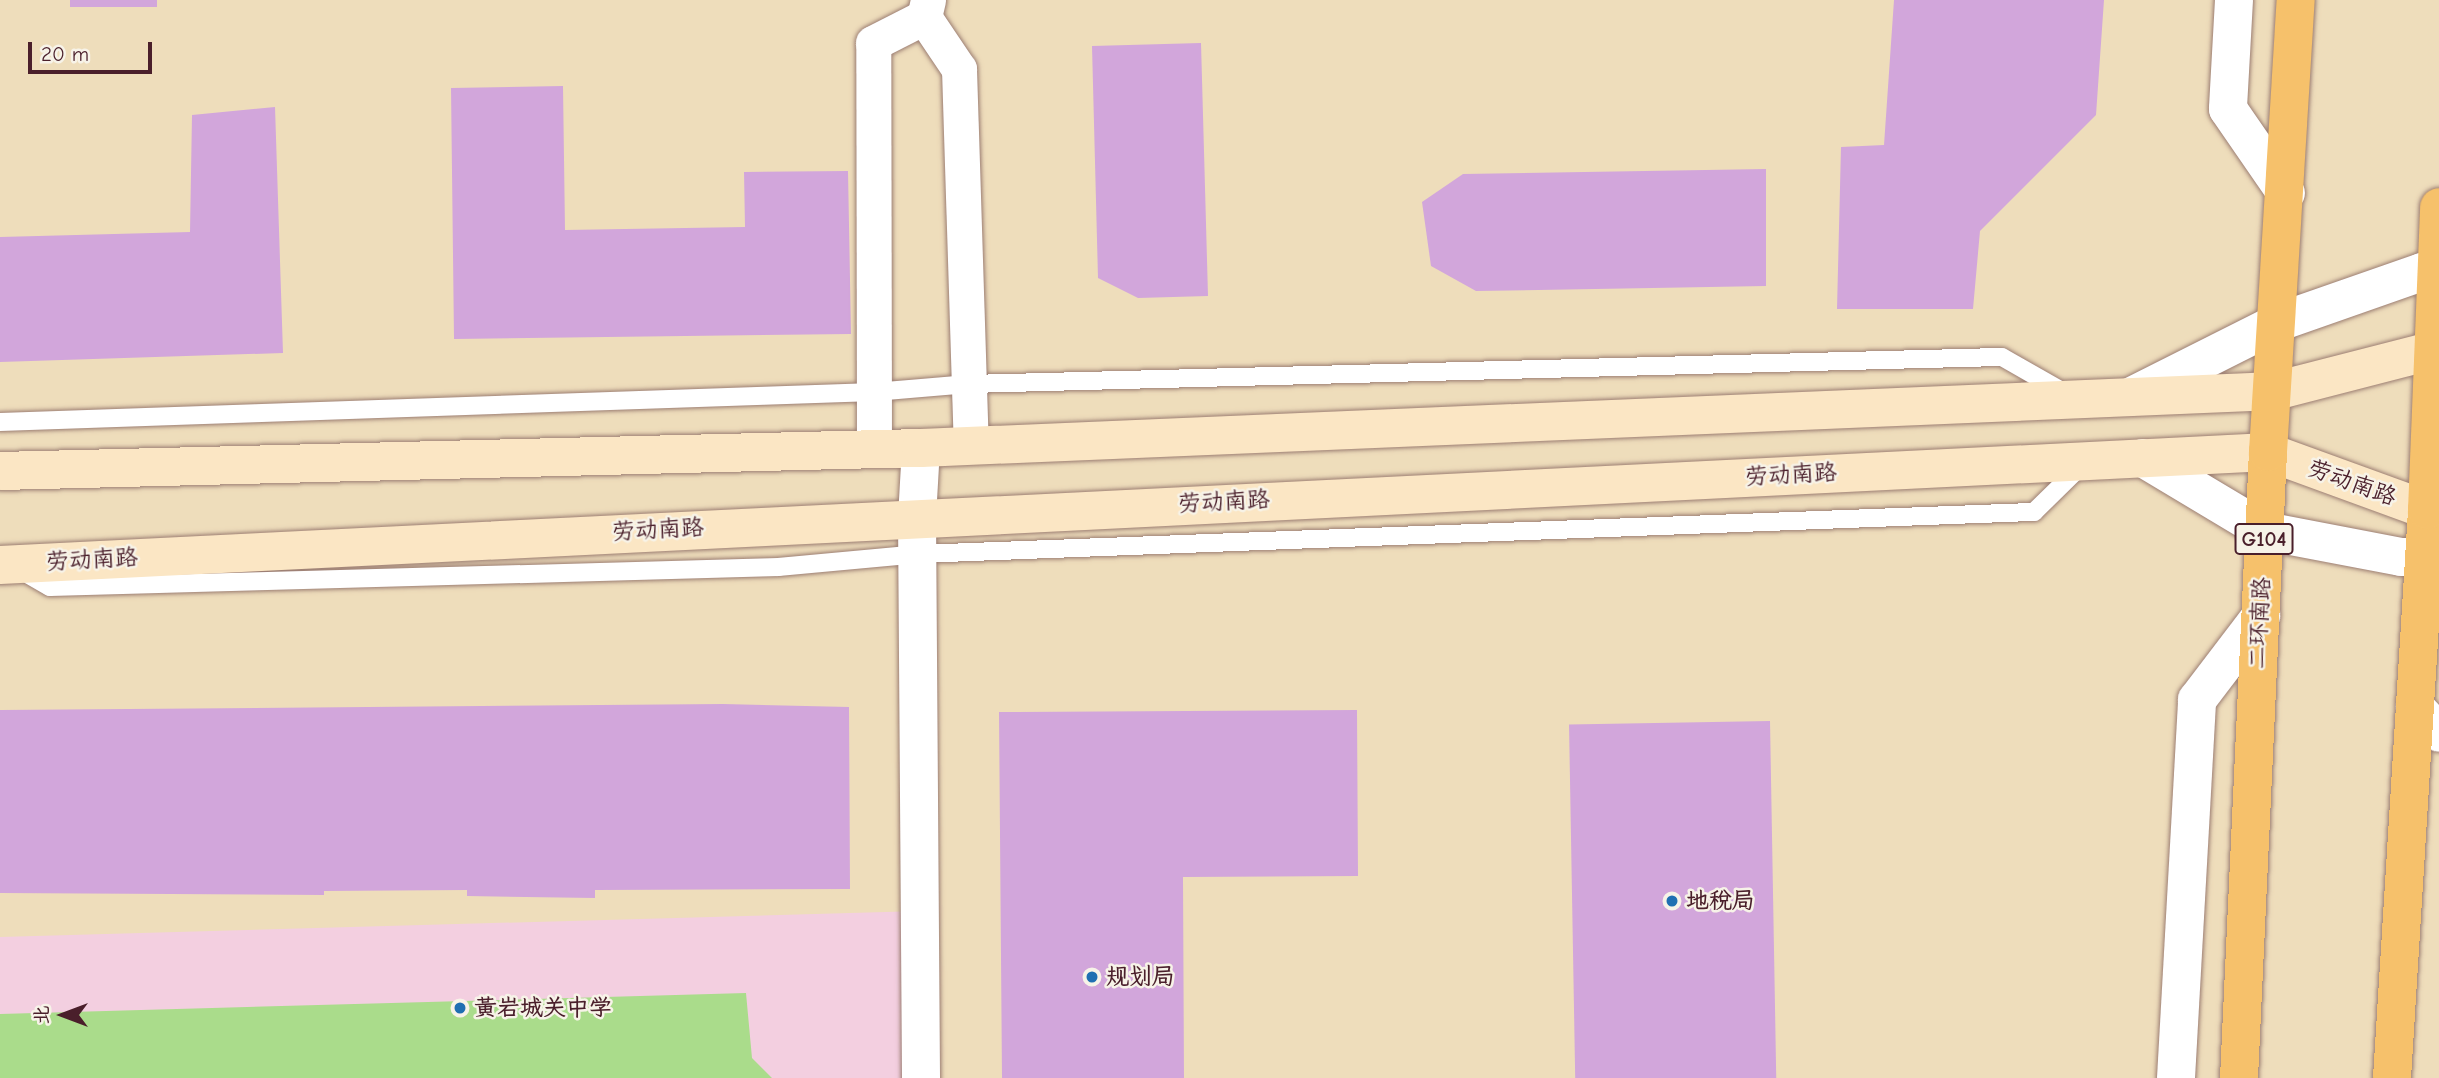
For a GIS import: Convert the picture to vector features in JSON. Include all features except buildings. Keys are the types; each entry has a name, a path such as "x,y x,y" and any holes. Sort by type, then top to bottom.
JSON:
{"highway":[{"name":"二环南路","path":"2239,1078 2268,452 2279,322 2297,0"},
{"path":"2392,1078 2427,720 2439,207"}],"main road":[{"path":"0,471 921,448 2274,391 2435,349"},
{"name":"劳动南路","path":"5,564 917,535 2087,461 2268,452 2433,510"}],"street":[{"path":"2234,0 2228,109 2286,193"},
{"path":"874,449 873,43 926,9 959,69 971,446"},
{"path":"2130,397 2279,322 2437,270"},
{"path":"921,448 917,535 921,1078"},
{"path":"2143,458 2265,531 2401,557 2432,557"},
{"path":"2176,1078 2197,700 2261,616"}],"lane":[{"path":"0,422 874,392 969,384 2003,357 2076,399"}],"shaded area":[{"name":"黄岩城关中学","path":"921,911 921,1078 0,1078 0,937"}],"green space":[{"path":"746,993 752,1058 772,1078 0,1078 0,1014"}],"place":[{"name":"地税局","path":"1672,901"},
{"name":"规划局","path":"1092,977"},
{"name":"黄岩城关中学","path":"460,1008"}]}
